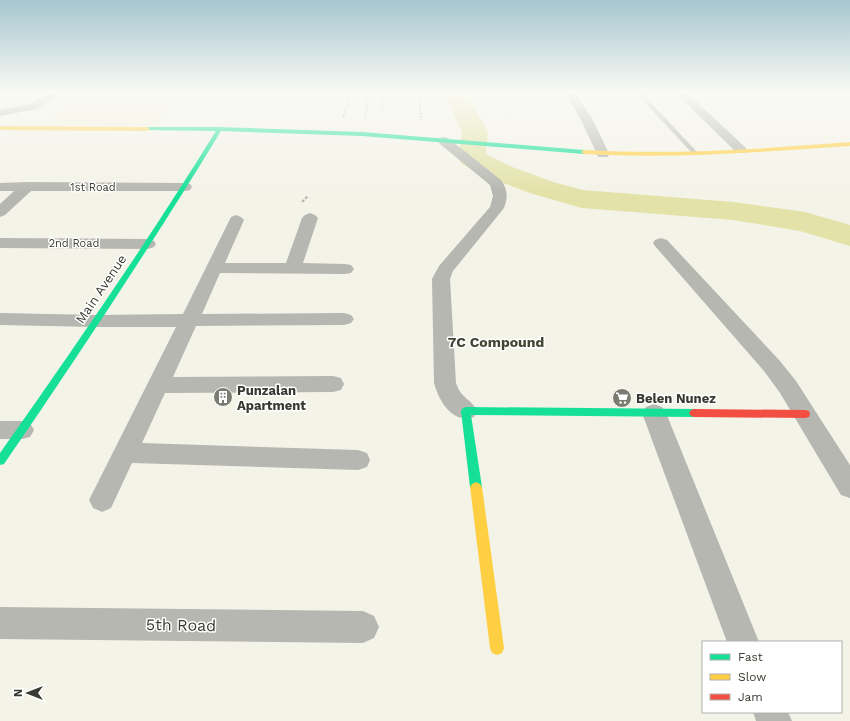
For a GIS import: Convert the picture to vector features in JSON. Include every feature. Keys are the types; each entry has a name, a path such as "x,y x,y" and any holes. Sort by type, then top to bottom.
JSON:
{"main road":[{"path":"0,128 219,129 362,134 509,147 647,156 850,144"},
{"name":"Main Avenue","path":"0,461 11,430 96,320 185,187 219,129"},
{"path":"497,648 466,411 805,414"}],"street":[{"path":"590,126 603,154"},
{"path":"715,126 741,150"},
{"path":"450,141 496,183 501,191 501,198 497,208 445,270 441,279 446,383 448,396 458,406 466,411"},
{"path":"0,212 28,186"},
{"name":"1st Road","path":"0,187 185,187"},
{"path":"293,268 310,218"},
{"path":"102,500 190,319 236,220"},
{"name":"2nd Road","path":"0,243 148,244"},
{"path":"661,243 772,366 805,414 850,487"},
{"path":"214,268 345,269"},
{"path":"0,319 344,319"},
{"path":"158,385 333,384"},
{"path":"654,413 743,641"},
{"path":"125,453 358,460"},
{"name":"5th Road","path":"0,623 363,627"}],"lane":[{"path":"669,126 696,154"}],"path":[{"path":"337,133 341,126"},
{"path":"362,134 363,126"},
{"path":"421,126 422,139"}],"waterway":[{"path":"472,126 475,132 472,158 500,172 543,188 582,199 733,211 805,222 850,236"}],"traffic: fast":[{"path":"147,129 219,129 362,134 584,152"},
{"path":"0,461 140,255 219,129"},
{"path":"476,487 466,411 694,413"}],"traffic: slow":[{"path":"0,128 147,129"},
{"path":"584,152 651,155 717,153 850,144"},
{"path":"476,487 497,648"}],"traffic: jam":[{"path":"694,413 805,414"}],"place":[{"name":"Punzalan Apartment","path":"223,397"},
{"name":"Belen Nunez","path":"622,398"}],"district":[{"name":"7C Compound","path":"496,342"}]}
